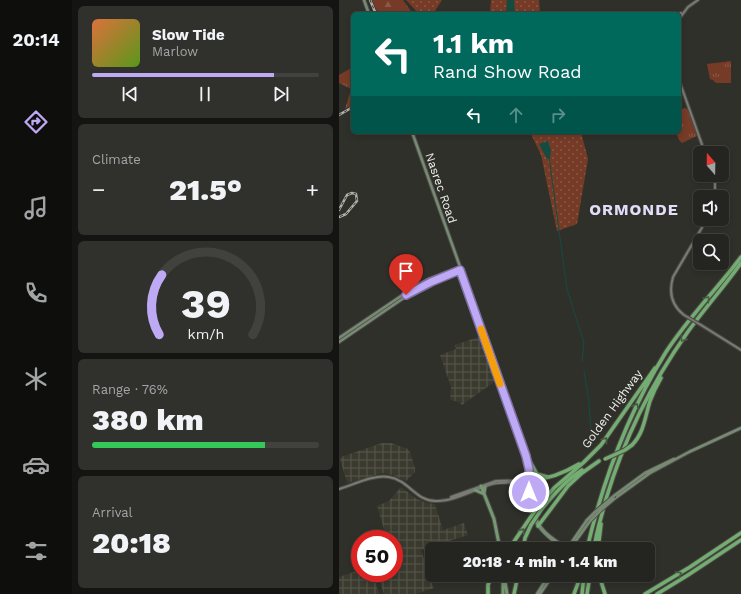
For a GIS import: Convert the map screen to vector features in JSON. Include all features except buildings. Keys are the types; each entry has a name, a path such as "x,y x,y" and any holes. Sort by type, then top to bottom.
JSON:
{"highway":[{"path":"590,542 604,486 618,447 641,396 666,352 696,312 741,257"},
{"path":"596,542 613,478 631,430 654,385 671,357 700,316 741,263"},
{"name":"Golden Highway","path":"524,542 539,509 554,488 594,453 608,436 666,352"},
{"name":"Golden Highway","path":"514,542 530,518 568,480 579,472 619,454 632,445 640,434 650,402 671,357"},
{"path":"531,482 551,477 569,470 594,453"},
{"path":"529,460 537,474 551,477"},
{"path":"539,525 568,486 582,473 599,462"},
{"path":"599,542 603,512"},
{"path":"645,594 690,567 741,533"},
{"path":"657,594 741,540"},
{"path":"488,594 489,582"},
{"path":"514,594 517,582"},
{"path":"574,594 578,582"},
{"path":"582,594 583,582"},
{"path":"587,594 589,582"},
{"path":"601,582 605,594"}],"main road":[{"path":"364,0 368,12"},
{"name":"Nasrec Road","path":"413,134 526,456 531,482 529,492 530,508 539,525 545,532 558,542"},
{"path":"339,338 413,288 429,279 460,268"},
{"path":"339,342 414,291 460,268"},
{"name":"Nasrec Road","path":"460,268 529,460 533,507 539,525"},
{"path":"571,542 595,512 645,473 741,428"},
{"path":"589,520 642,478 689,452"},
{"path":"653,471 657,474"},
{"path":"529,474 527,478 521,482 527,485 529,492"},
{"path":"482,487 494,519 499,542"},
{"path":"475,490 484,494"},
{"path":"503,582 503,594"},
{"path":"504,582 507,594"},
{"path":"538,594 545,582"},
{"path":"538,594 547,582"}],"street":[{"path":"681,13 697,0"},
{"path":"681,15 697,0"},
{"path":"681,86 703,146"},
{"path":"703,226 673,277 671,297 675,305 684,315 741,350"},
{"path":"339,489 376,477 386,476 399,480 416,494 427,500 437,501 482,487"},
{"path":"450,498 496,483 531,482"}],"shaded area":[{"path":"481,336 497,380 462,405 459,402 450,400 451,387 440,355 456,349 455,345"},
{"path":"382,443 391,443 408,449 415,472 406,481 393,475 383,473 347,483 340,459 341,457"},
{"path":"401,487 417,499 435,504 443,530 464,523 468,535 446,542 425,542 425,549 421,550 425,562 425,582 432,582 434,588 415,594 384,594 380,582 403,582 403,530 384,530 377,506 389,501"},
{"path":"351,573 351,582 376,582 379,594 339,594 339,577"}],"green space":[{"path":"372,0 403,0 412,12 377,12"},
{"path":"406,0 442,0 434,12 417,12"},
{"path":"491,0 539,0 540,12 490,12"},
{"path":"731,61 731,83 716,83 710,79 707,64"},
{"path":"351,68 351,89 339,83 339,75"},
{"path":"351,89 351,106 345,109"},
{"path":"685,108 688,110 697,136 682,143 677,134 681,134 681,109"},
{"path":"531,134 582,134 588,159 577,224 557,231 541,155"}],"water":[{"path":"507,0 514,0 515,12 506,12"},
{"path":"548,141 551,150 550,158 547,159 539,144"}],"waterway":[{"path":"549,157 567,289 584,343 582,362"},
{"path":"584,371 589,401 591,435"}],"railway":[{"path":"370,0 375,12"},
{"path":"339,115 351,108"},
{"path":"339,210 347,195 352,193 356,194 357,201 346,214 339,217"}],"slow traffic":[{"path":"481,329 500,384"}],"district":[{"name":"ORMONDE","path":"634,209"}],"route":[{"path":"406,295 431,282 460,270 526,456 529,469 529,492"}]}
